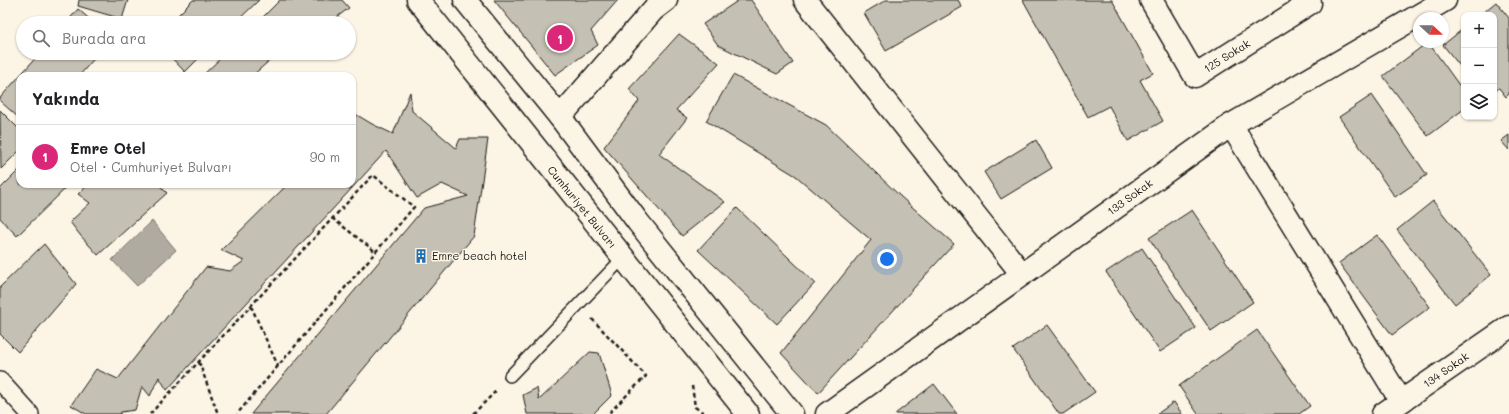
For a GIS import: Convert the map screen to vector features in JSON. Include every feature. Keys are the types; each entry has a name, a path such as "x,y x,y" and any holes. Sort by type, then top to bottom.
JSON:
{"street":[{"name":"Cumhuriyet Bulvarı","path":"418,0 748,414"},
{"path":"465,0 560,117 638,222 792,414"},
{"path":"560,117 653,10 666,0"},
{"path":"806,0 1022,274"},
{"name":"125 Sokak","path":"1151,0 1195,76 1310,3 1308,0"},
{"name":"133 Sokak","path":"827,414 1231,125 1445,0"},
{"path":"1231,125 1401,401"},
{"name":"134 Sokak","path":"1383,414 1509,327"},
{"path":"0,381 30,414"}],"lane":[{"path":"510,376 623,258"}],"path":[{"path":"150,414 373,175 414,207 237,414"},
{"path":"332,218 376,252"},
{"path":"578,305 646,376 608,414"},
{"path":"251,306 278,366"},
{"path":"199,362 218,414"},
{"path":"474,414 510,376"}],"shaded area":[{"path":"152,221 176,250 137,286 112,260"}],"building":[{"path":"79,0 128,0 123,16 112,16 78,6"},
{"path":"193,0 259,0 242,16 177,16"},
{"path":"280,0 342,0 349,8 338,16 264,16"},
{"path":"494,0 618,0 591,31 598,45 555,75"},
{"path":"739,0 751,0 793,63 777,74 718,45 703,24"},
{"path":"886,0 958,0 962,7 886,51 864,13"},
{"path":"1023,0 1112,0 1153,73 1140,80 1163,121 1128,141 1109,106 1088,117"},
{"path":"1496,2 1509,18 1509,94 1506,97 1499,88 1497,90 1497,12 1484,12"},
{"path":"78,9 86,16 72,16"},
{"path":"1461,30 1461,67 1445,48 1449,48 1449,40"},
{"path":"679,34 719,63 676,110 687,118 659,154 725,202 682,236 604,147 639,101 629,89"},
{"path":"1420,48 1432,48 1461,88 1461,111 1428,136 1383,76"},
{"path":"34,60 93,60 82,72 23,72"},
{"path":"174,60 197,60 185,72"},
{"path":"219,60 270,60 257,72 206,72"},
{"path":"733,75 826,125 901,197 954,244 818,393 781,353 871,240 796,176 706,121"},
{"path":"16,80 16,115 0,101 0,98"},
{"name":"Emre beach hotel","path":"410,92 412,111 456,148 460,139 488,139 474,236 326,414 251,414 424,208 468,196 442,184 417,198 386,151 356,184 356,116 357,115 393,134"},
{"path":"1372,95 1427,175 1395,197 1339,117"},
{"path":"0,110 16,126 16,154 1,169"},
{"path":"1509,135 1509,150 1501,141"},
{"path":"1036,140 1052,168 1001,199 984,172"},
{"path":"16,173 16,188 66,188 17,236 0,218 0,189"},
{"path":"85,188 162,188 167,193 98,255 70,222 90,203 78,194"},
{"name":"Emre beach hotel","path":"284,188 352,188 167,390 159,377 150,396 142,386 135,410 121,412 120,414 86,414 71,405 96,369 118,379 206,267 230,271 244,261 221,250"},
{"path":"1433,201 1491,275 1455,304 1397,230"},
{"path":"737,208 815,283 777,324 698,250"},
{"path":"1192,210 1253,302 1211,331 1149,238"},
{"path":"1377,235 1430,307 1392,335 1339,263"},
{"path":"44,244 76,284 18,352 0,334 0,287"},
{"path":"1142,248 1196,328 1160,352 1106,272"},
{"path":"1047,325 1095,392 1063,414 1059,414 1013,349"},
{"path":"1257,330 1310,406 1299,414 1198,414 1179,386"},
{"path":"590,352 599,353 612,395 593,414 527,414 523,395 537,388 539,400"},
{"path":"934,384 957,414 895,414"},
{"path":"1174,402 1182,414 1157,414"}],"place":[{"name":"Emre Otel","path":"560,38"},
{"name":"Emre beach hotel","path":"421,256"}]}
